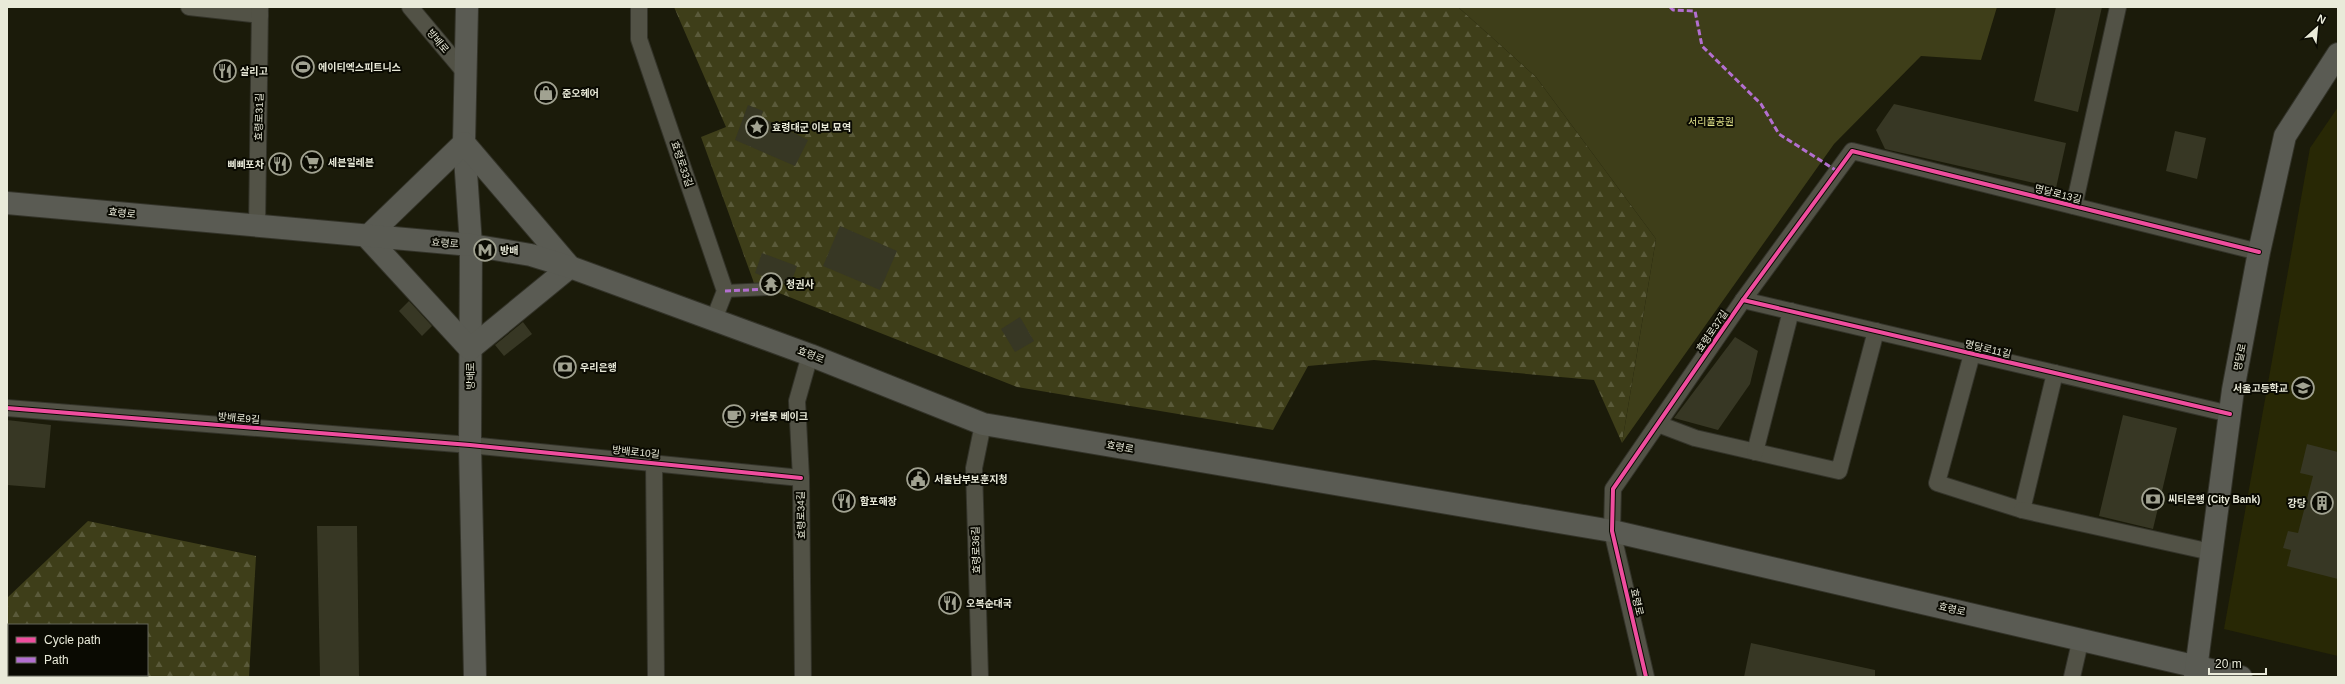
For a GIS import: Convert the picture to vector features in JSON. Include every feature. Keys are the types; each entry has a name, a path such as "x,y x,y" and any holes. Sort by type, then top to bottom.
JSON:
{"main road":[{"name":"방배로","path":"467,7 467,75 464,143 471,245 470,444 475,677"},
{"name":"명달로","path":"2195,672 2230,414 2259,252 2285,136 2338,54"},
{"path":"464,143 570,267 470,349 367,237 464,143"},
{"name":"효령로","path":"7,203 367,237 471,245 531,255 570,267 714,319 810,355 983,424 1612,532 2081,638 2195,672 2241,677"}],"street":[{"path":"189,7 260,11"},
{"name":"방배로","path":"410,7 467,75"},
{"name":"효령로33길","path":"640,7 639,39 725,291"},
{"name":"명달로13길","path":"2074,206 2118,7"},
{"name":"효령로31길","path":"257,227 260,11"},
{"name":"명달로13길","path":"1852,151 2259,252"},
{"name":"효령로37길","path":"1612,532 1614,489 1743,300 1852,151"},
{"path":"714,319 725,291 768,289 771,284"},
{"name":"명달로11길","path":"1743,300 2230,414"},
{"path":"1755,452 1791,311"},
{"path":"1658,424 1695,438 1839,471 1876,331"},
{"name":"명달로11길","path":"1972,354 1936,483 2022,510"},
{"name":"효령로34길","path":"804,677 801,478 798,402 810,355"},
{"path":"2055,373 2022,510 2211,552"},
{"name":"방배로9길","path":"7,408 470,444"},
{"name":"효령로36길","path":"980,677 974,468 983,424"},
{"name":"방배로10길","path":"470,444 801,478"},
{"name":"방배로10길","path":"654,462 656,677"},
{"name":"효령로","path":"1612,532 1646,677"},
{"path":"2072,677 2081,638"}],"shaded area":[{"name":"서울고등학교","path":"2338,107 2338,656 2224,629 2310,148"}],"green space":[{"path":"674,7 1458,7 1536,77 1656,239 1622,443 1594,380 1374,360 1308,366 1273,430 1017,387 754,283 701,137 726,127"},
{"name":"서리풀공원","path":"1458,7 1997,7 1981,60 1921,56 1834,144 1622,443 1656,239 1536,77"},
{"path":"88,521 256,556 249,677 7,677 7,598"}],"building":[{"path":"2056,7 2102,7 2078,112 2034,101"},
{"path":"1894,104 2066,143 2056,188 1885,149 1876,130"},
{"path":"748,105 763,111 761,117 808,140 795,166 735,140"},
{"path":"2175,131 2206,138 2197,179 2166,171"},
{"path":"840,226 897,251 880,290 823,266"},
{"path":"762,253 797,266 790,286 778,282 774,277 767,278 755,273"},
{"path":"409,301 432,326 422,336 399,311"},
{"path":"1020,317 1034,341 1015,352 1001,329"},
{"path":"523,322 532,334 504,356 495,345"},
{"path":"1735,337 1758,351 1750,384 1718,430 1674,418"},
{"path":"2123,415 2177,428 2153,529 2099,516"},
{"path":"7,420 51,425 45,488 7,485"},
{"name":"강당","path":"2307,444 2338,452 2338,579 2287,566 2291,550 2283,548 2288,531 2298,533 2313,476 2300,473"},
{"path":"317,526 357,526 359,677 320,677"},
{"path":"1751,643 1875,670 1875,677 1744,677"}],"marked path":[{"path":"1670,7 1673,10 1695,11 1702,46 1761,104 1779,134 1837,171"},
{"path":"725,291 768,289 771,284"}],"cycle path":[{"path":"1646,677 1612,531 1613,489 1743,300 1852,151 2259,252"},
{"path":"1743,300 2230,414"},
{"path":"7,408 470,445 801,478"}],"place":[{"name":"에이티엑스피트니스","path":"303,67"},
{"name":"살리고","path":"225,71"},
{"name":"준오헤어","path":"546,93"},
{"name":"효령대군 이보 묘역","path":"757,127"},
{"name":"세븐일레븐","path":"312,162"},
{"name":"삐삐포차","path":"280,164"},
{"name":"방배","path":"485,250"},
{"name":"청권사","path":"771,284"},
{"name":"우리은행","path":"565,367"},
{"name":"서울고등학교","path":"2303,388"},
{"name":"카멜롯 베이크","path":"734,416"},
{"name":"서울남부보훈지청","path":"918,479"},
{"name":"씨티은행 (City Bank)","path":"2153,499"},
{"name":"함포해장","path":"844,501"},
{"name":"강당","path":"2322,503"},
{"name":"오복순대국","path":"950,603"}]}
